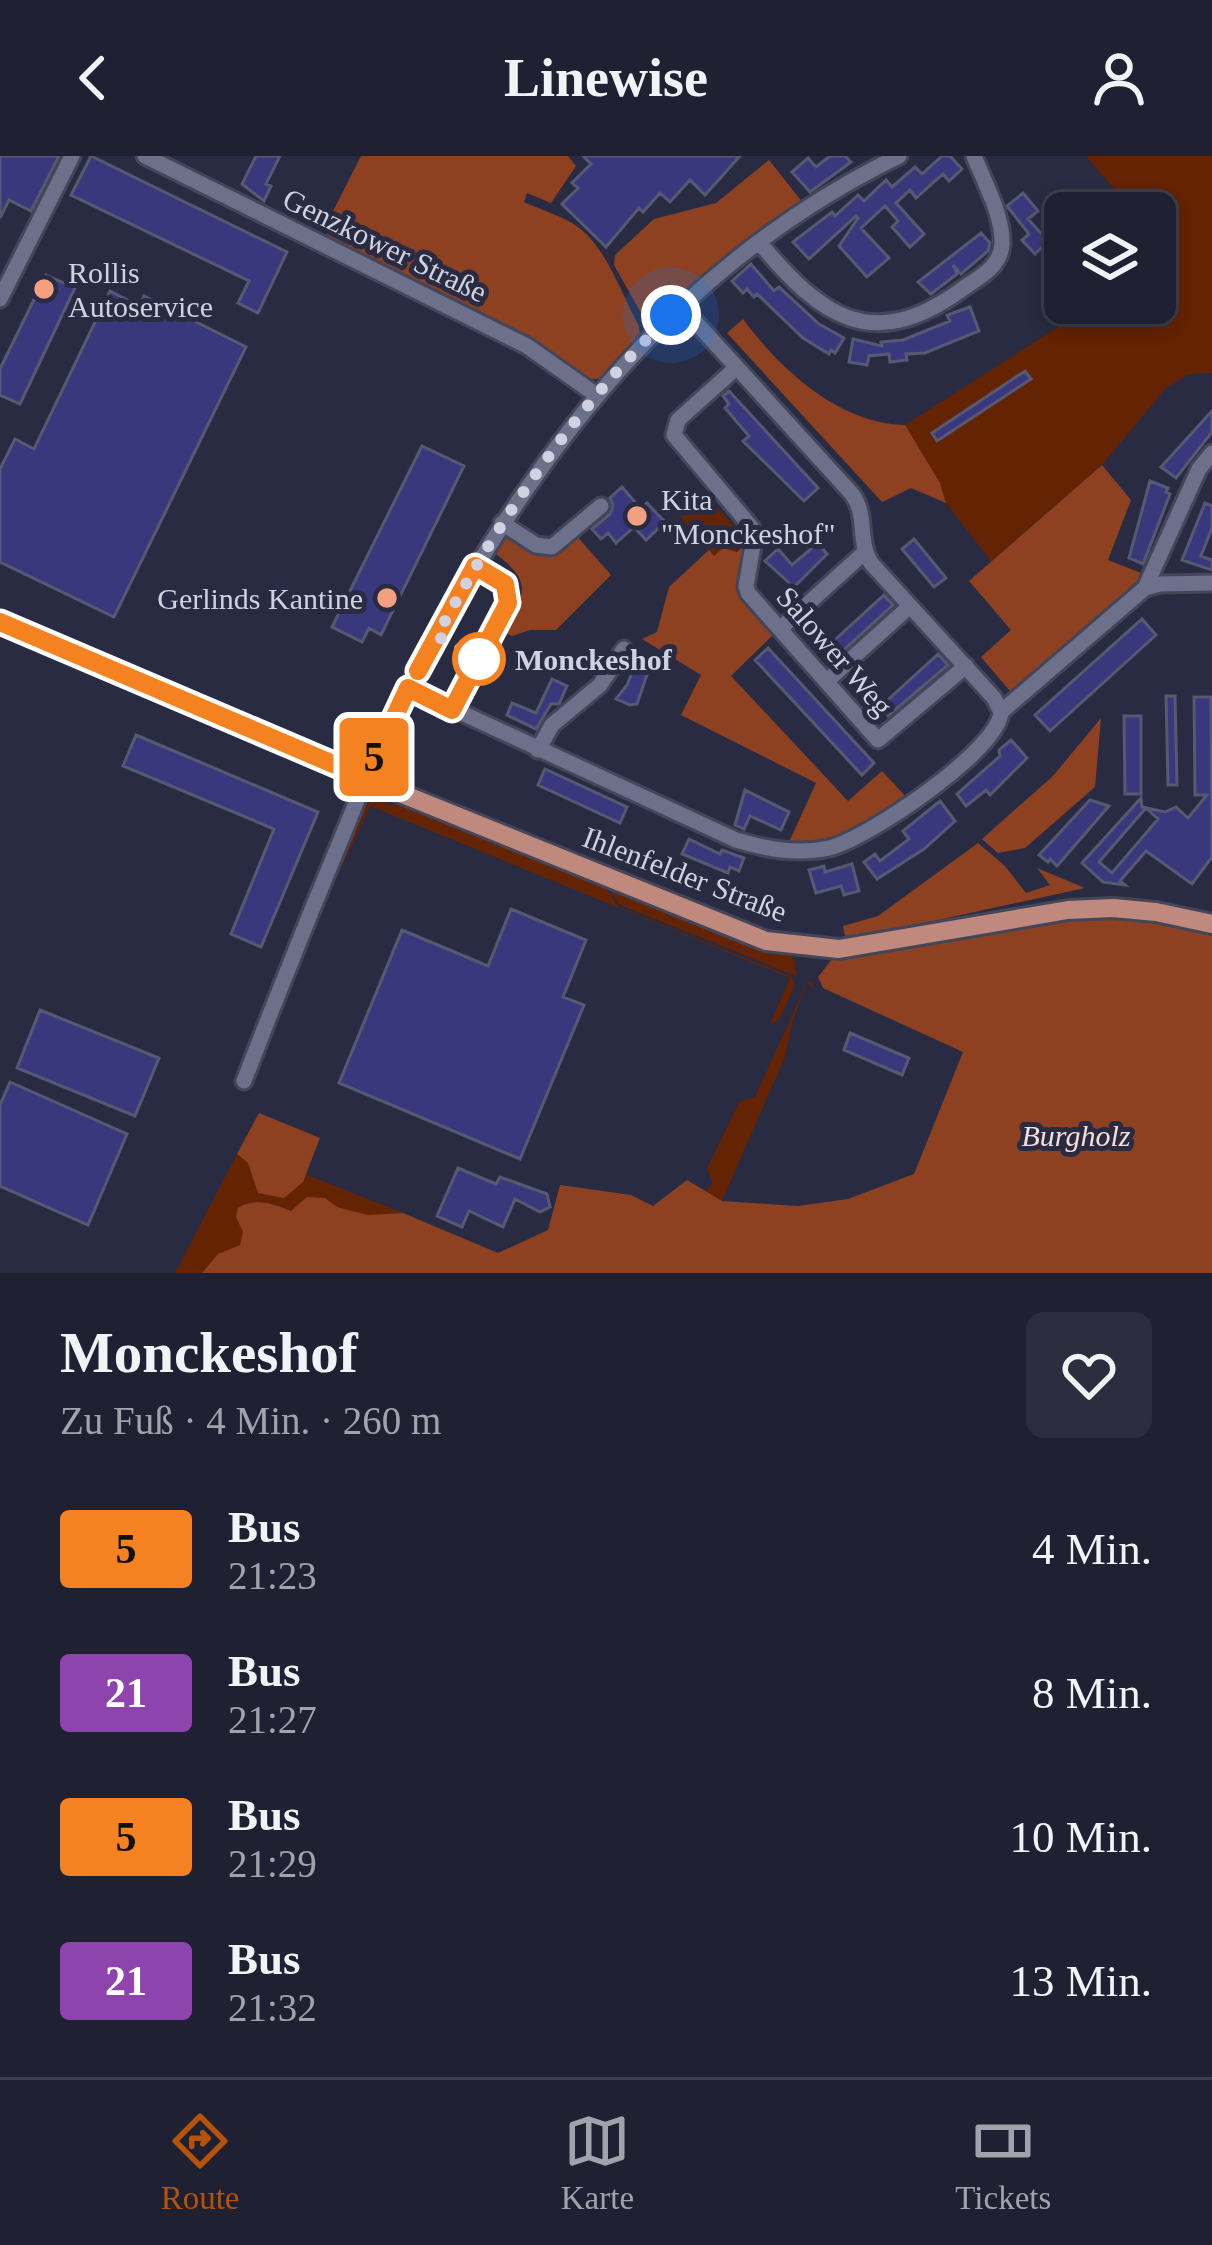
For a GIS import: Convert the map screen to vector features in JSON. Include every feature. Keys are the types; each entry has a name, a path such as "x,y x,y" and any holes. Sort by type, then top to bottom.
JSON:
{"main road":[{"name":"Ihlenfelder Straße","path":"0,622 750,936 789,946 839,949 1068,910 1156,912 1212,924"}],"street":[{"path":"0,299 71,156"},
{"name":"Genzkower Straße","path":"145,156 526,346 595,394"},
{"path":"244,1081 366,778 408,688 502,523 595,394 681,306 820,200 899,156"},
{"path":"759,242 808,293 835,312 877,325 908,319 949,299 999,258 998,221 974,156"},
{"path":"681,306 853,494 863,514 865,552 1001,712"},
{"name":"Salower Weg","path":"736,368 678,420 674,435 752,528 746,590 878,740 966,666"},
{"path":"1145,589 1199,469 1212,453"},
{"path":"502,523 536,545 552,547 601,506"},
{"path":"781,628 865,552"},
{"path":"408,688 736,840 771,849 812,850 864,835 936,785 997,730 1001,712 1145,589 1160,584 1212,583"},
{"path":"828,680 910,605"},
{"path":"538,750 552,725 600,685 624,649"}],"shaded area":[{"path":"1086,156 1212,156 1212,373 1189,374 1166,388 1102,465 991,561 946,503 940,483 905,425 1063,324 1176,324 1176,192 1117,192"},
{"path":"705,494 745,538 737,552 714,556 680,517"},
{"path":"375,799 399,804 603,884 619,907 792,977 795,985 779,1020 770,1024 790,978 370,806 339,873 336,870 364,807"},
{"path":"606,884 788,954 795,960 796,976 620,905"},
{"path":"807,982 815,990 807,983 785,1057 722,1201 705,1191 713,1183 707,1168 740,1101 755,1097"},
{"path":"237,1154 248,1163 258,1193 305,1174 403,1213 368,1216 337,1207 292,1211 271,1203 243,1232 240,1245 218,1254 202,1273 175,1273"}],"green space":[{"path":"361,156 568,156 576,166 551,203 527,193 524,202 566,220 588,236 613,272 640,336 600,378 590,380 518,331 327,235 327,223"},
{"path":"769,160 803,203 649,327 614,265 615,255 654,219 716,203"},
{"path":"743,319 793,374 834,404 857,415 905,425 940,483 946,503 911,488 882,502 727,333"},
{"path":"1102,465 1131,500 1108,560 1146,575 1010,691 981,657 1011,630 969,581"},
{"path":"507,532 533,548 576,535 611,575 556,630 512,636 505,633 522,590 516,573 496,554"},
{"path":"749,546 742,586 777,631 731,676 848,801 882,771 907,798 846,833 789,842 816,783 681,715 701,675 642,639 657,632 669,587 709,550 714,556 723,548 737,552"},
{"path":"1101,718 1095,787 1025,848 998,853 982,839 1053,776"},
{"path":"978,843 1026,893 1050,885 1037,868 1085,888 845,936 843,926 878,916"},
{"name":"Burgholz","path":"1114,914 1212,930 1212,1273 202,1273 218,1254 240,1245 243,1232 236,1217 238,1208 258,1202 291,1211 307,1197 325,1198 337,1207 368,1215 403,1213 498,1253 548,1230 560,1185 631,1195 653,1206 687,1180 722,1201 798,1206 848,1199 914,1174 963,1052 823,988 818,977 836,954"},
{"path":"259,1113 320,1138 303,1182 284,1198 258,1193 248,1163 237,1154"}],"building":[{"path":"0,156 59,156 31,211 9,200 0,218"},
{"path":"91,156 287,252 258,313 238,303 249,281 71,195"},
{"path":"256,156 280,156 266,184 271,186 264,201 242,184"},
{"path":"583,156 740,156 705,195 690,180 670,202 660,193 643,212 639,208 606,247 562,204 578,188 572,183 591,164"},
{"path":"830,156 845,156 851,162 810,192 792,172 808,158 816,167"},
{"path":"942,156 950,156 962,169 949,181 943,174 916,198 910,190 896,203 924,234 910,247 892,227 898,221 885,206 861,228 889,258 867,277 839,246 856,216 809,259 793,242 858,195 864,201 886,180 892,187 915,167 922,174"},
{"path":"1023,193 1038,211 1028,219 1044,237 1044,245 1035,254 1022,240 1029,234 1007,206"},
{"path":"981,233 990,243 988,251 961,274 953,265 957,274 931,294 918,282"},
{"path":"751,264 774,291 779,287 819,324 844,338 835,353 803,338 757,294 754,297 747,289 743,293 732,281"},
{"path":"46,275 75,288 20,404 0,395 0,369"},
{"path":"110,291 139,306 144,296 246,347 114,617 0,562 0,469 15,439 34,449"},
{"path":"970,307 979,331 925,353 906,354 907,360 890,362 889,354 869,356 867,365 849,362 853,339 882,346 881,342 903,340 950,321 947,315"},
{"path":"1025,371 1031,379 937,441 932,433"},
{"path":"729,391 818,488 804,501 743,441 749,436 725,408 729,404 723,396"},
{"path":"1212,411 1212,432 1176,478 1161,467"},
{"path":"422,446 464,466 381,635 369,628 362,642 332,627"},
{"path":"1150,481 1168,488 1170,494 1143,564 1129,558"},
{"path":"622,487 641,509 647,503 665,522 646,540 634,527 616,543 608,533 601,539 592,529 610,514 610,498"},
{"path":"1205,503 1212,506 1212,528 1201,556 1212,560 1212,570 1182,560"},
{"path":"914,539 946,578 934,587 902,549"},
{"path":"818,543 827,554 794,587 765,561 778,549 792,565"},
{"path":"884,595 893,605 836,657 827,647"},
{"path":"1142,619 1156,635 1050,731 1035,715"},
{"path":"768,648 874,763 862,775 755,660"},
{"path":"938,654 948,665 888,716 880,707"},
{"path":"638,658 651,663 637,704 630,705 616,699"},
{"path":"552,679 567,686 559,704 551,704 536,729 507,715 512,703 536,713"},
{"path":"1166,696 1175,696 1177,785 1168,785"},
{"path":"1194,697 1211,697 1212,857 1192,884 1146,851 1120,881 1125,885 1103,882 1082,863 1141,798 1142,807 1165,812 1176,807 1188,818 1207,795 1195,795","holes":["1146,808 1158,819 1112,873 1099,862"]},
{"path":"1124,716 1141,716 1141,794 1125,794"},
{"path":"136,735 318,812 261,947 231,934 274,829 123,766"},
{"path":"1011,740 1027,758 990,795 986,790 966,806 957,794"},
{"path":"545,769 627,807 620,823 538,785"},
{"path":"745,790 789,812 781,830 750,816 744,829 735,825"},
{"path":"1090,800 1109,806 1057,866 1039,855"},
{"path":"940,801 955,821 924,849 877,879 864,862 875,854 880,861 909,839 903,831"},
{"path":"689,839 720,854 722,850 744,858 739,871 730,867 728,873 682,854"},
{"path":"852,864 859,891 844,895 841,886 816,893 809,870 824,866 825,872"},
{"path":"511,909 586,940 563,997 584,1005 520,1159 339,1083 402,930 488,966"},
{"path":"40,1010 159,1058 135,1116 17,1068"},
{"path":"850,1033 909,1058 902,1075 844,1050"},
{"path":"10,1082 127,1134 88,1225 0,1186 0,1105"},
{"path":"458,1168 496,1184 500,1177 547,1194 550,1207 540,1212 515,1199 503,1227 469,1211 462,1227 437,1216"}],"bus line":[{"name":"5","path":"0,622 366,778 408,688 452,710 508,603 505,584 475,566 418,671"}],"place":[{"name":"Rollis Autoservice","path":"44,289"},
{"name":"Kita \"Monckeshof\"","path":"637,516"},
{"name":"Gerlinds Kantine","path":"387,598"},
{"name":"Monckeshof","path":"479,659"}],"route":[{"path":"479,659 437,636 475,566 585,406 671,315"}]}
